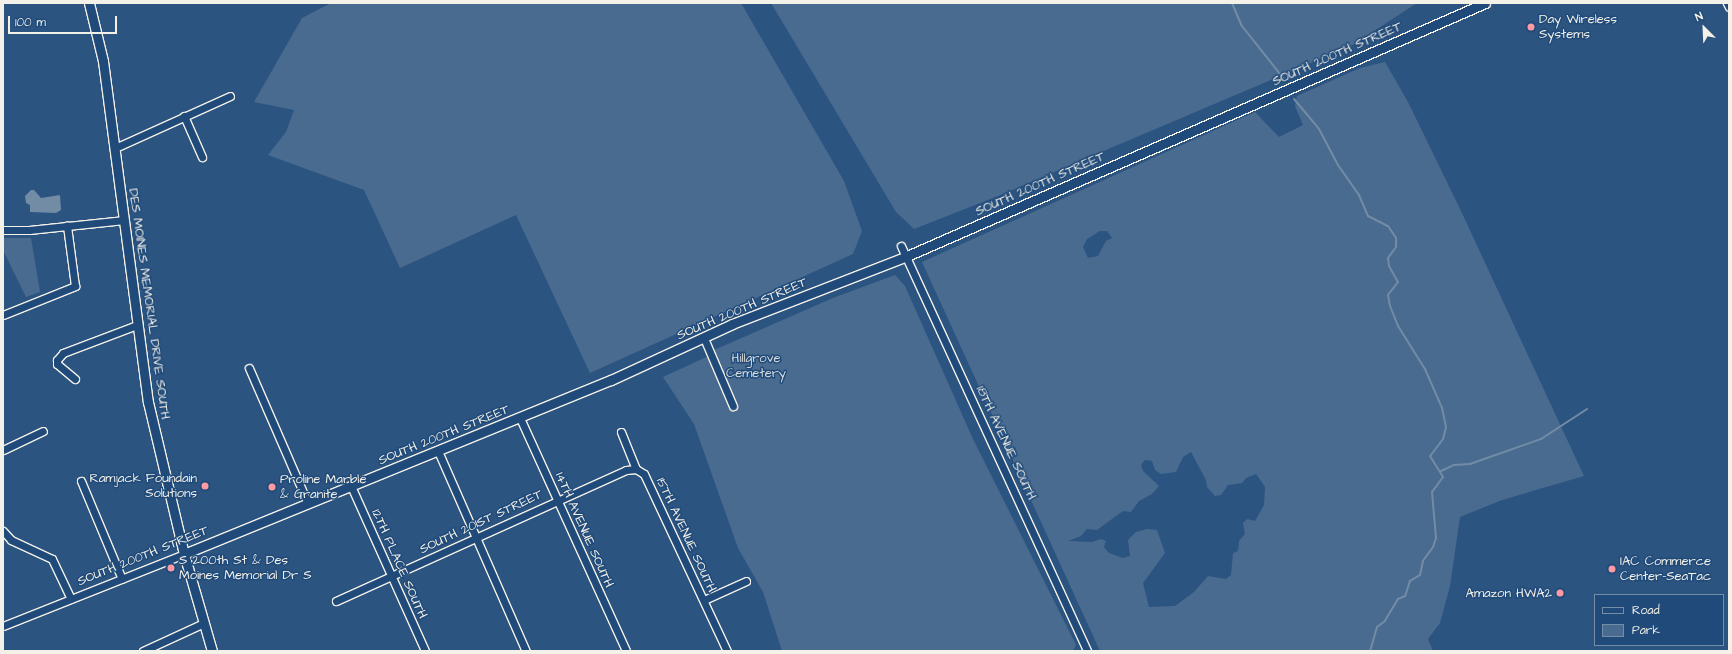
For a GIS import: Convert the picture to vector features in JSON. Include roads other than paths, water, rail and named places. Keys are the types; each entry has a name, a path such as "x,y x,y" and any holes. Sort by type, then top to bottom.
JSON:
{"main road":[{"name":"DES MOINES MEMORIAL DRIVE SOUTH","path":"89,3 103,61 148,402 184,554 212,651"},
{"name":"SOUTH 200TH STREET","path":"184,554 520,418 649,364 780,305 907,256 1485,3"}],"street":[{"path":"1727,3 1729,7"},
{"path":"115,148 230,96"},
{"path":"184,116 202,157"},
{"path":"3,230 67,226 124,220"},
{"path":"3,315 75,286 67,226"},
{"name":"18TH AVENUE SOUTH","path":"901,246 907,256 1088,651"},
{"path":"75,379 57,364 57,360 63,353 137,325"},
{"path":"704,338 733,406"},
{"path":"249,368 308,504"},
{"name":"14TH AVENUE SOUTH","path":"520,418 626,651"},
{"path":"3,450 43,431"},
{"name":"15TH AVENUE SOUTH","path":"621,432 636,469 644,474 727,651"},
{"path":"438,451 526,651"},
{"name":"SOUTH 201ST STREET","path":"336,601 626,470 636,469"},
{"path":"81,481 122,579"},
{"name":"12TH PLACE SOUTH","path":"351,486 390,577 425,651"},
{"path":"3,531 11,540 52,559 71,600"},
{"name":"SOUTH 200TH STREET","path":"3,626 184,554"},
{"path":"704,600 746,581"},
{"path":"143,651 204,623"}],"waterway":[{"path":"1232,3 1242,26 1284,79"},
{"path":"1294,99 1319,129 1338,165 1359,195 1368,216 1388,226 1396,238 1396,247 1388,258 1389,266 1398,282 1388,295 1390,306 1398,326 1425,369 1442,408 1446,427 1443,439 1430,456 1443,477 1432,492 1436,538 1433,547 1423,561 1420,575 1410,581 1405,596 1398,599 1385,621 1377,627 1370,651"},
{"path":"1441,471 1454,465 1470,464 1541,439 1587,409"}],"place":[{"name":"Day Wireless Systems","path":"1531,27"},
{"name":"Ramjack Foundain Solutions","path":"205,486"},
{"name":"Proline Marble & Granite","path":"272,487"},
{"name":"S 200th St & Des Moines Memorial Dr S","path":"171,568"},
{"name":"IAC Commerce Center–SeaTac","path":"1612,569"},
{"name":"Amazon HWA2","path":"1560,593"}],"park label":[{"name":"Hillgrove Cemetery","path":"756,366"}]}
